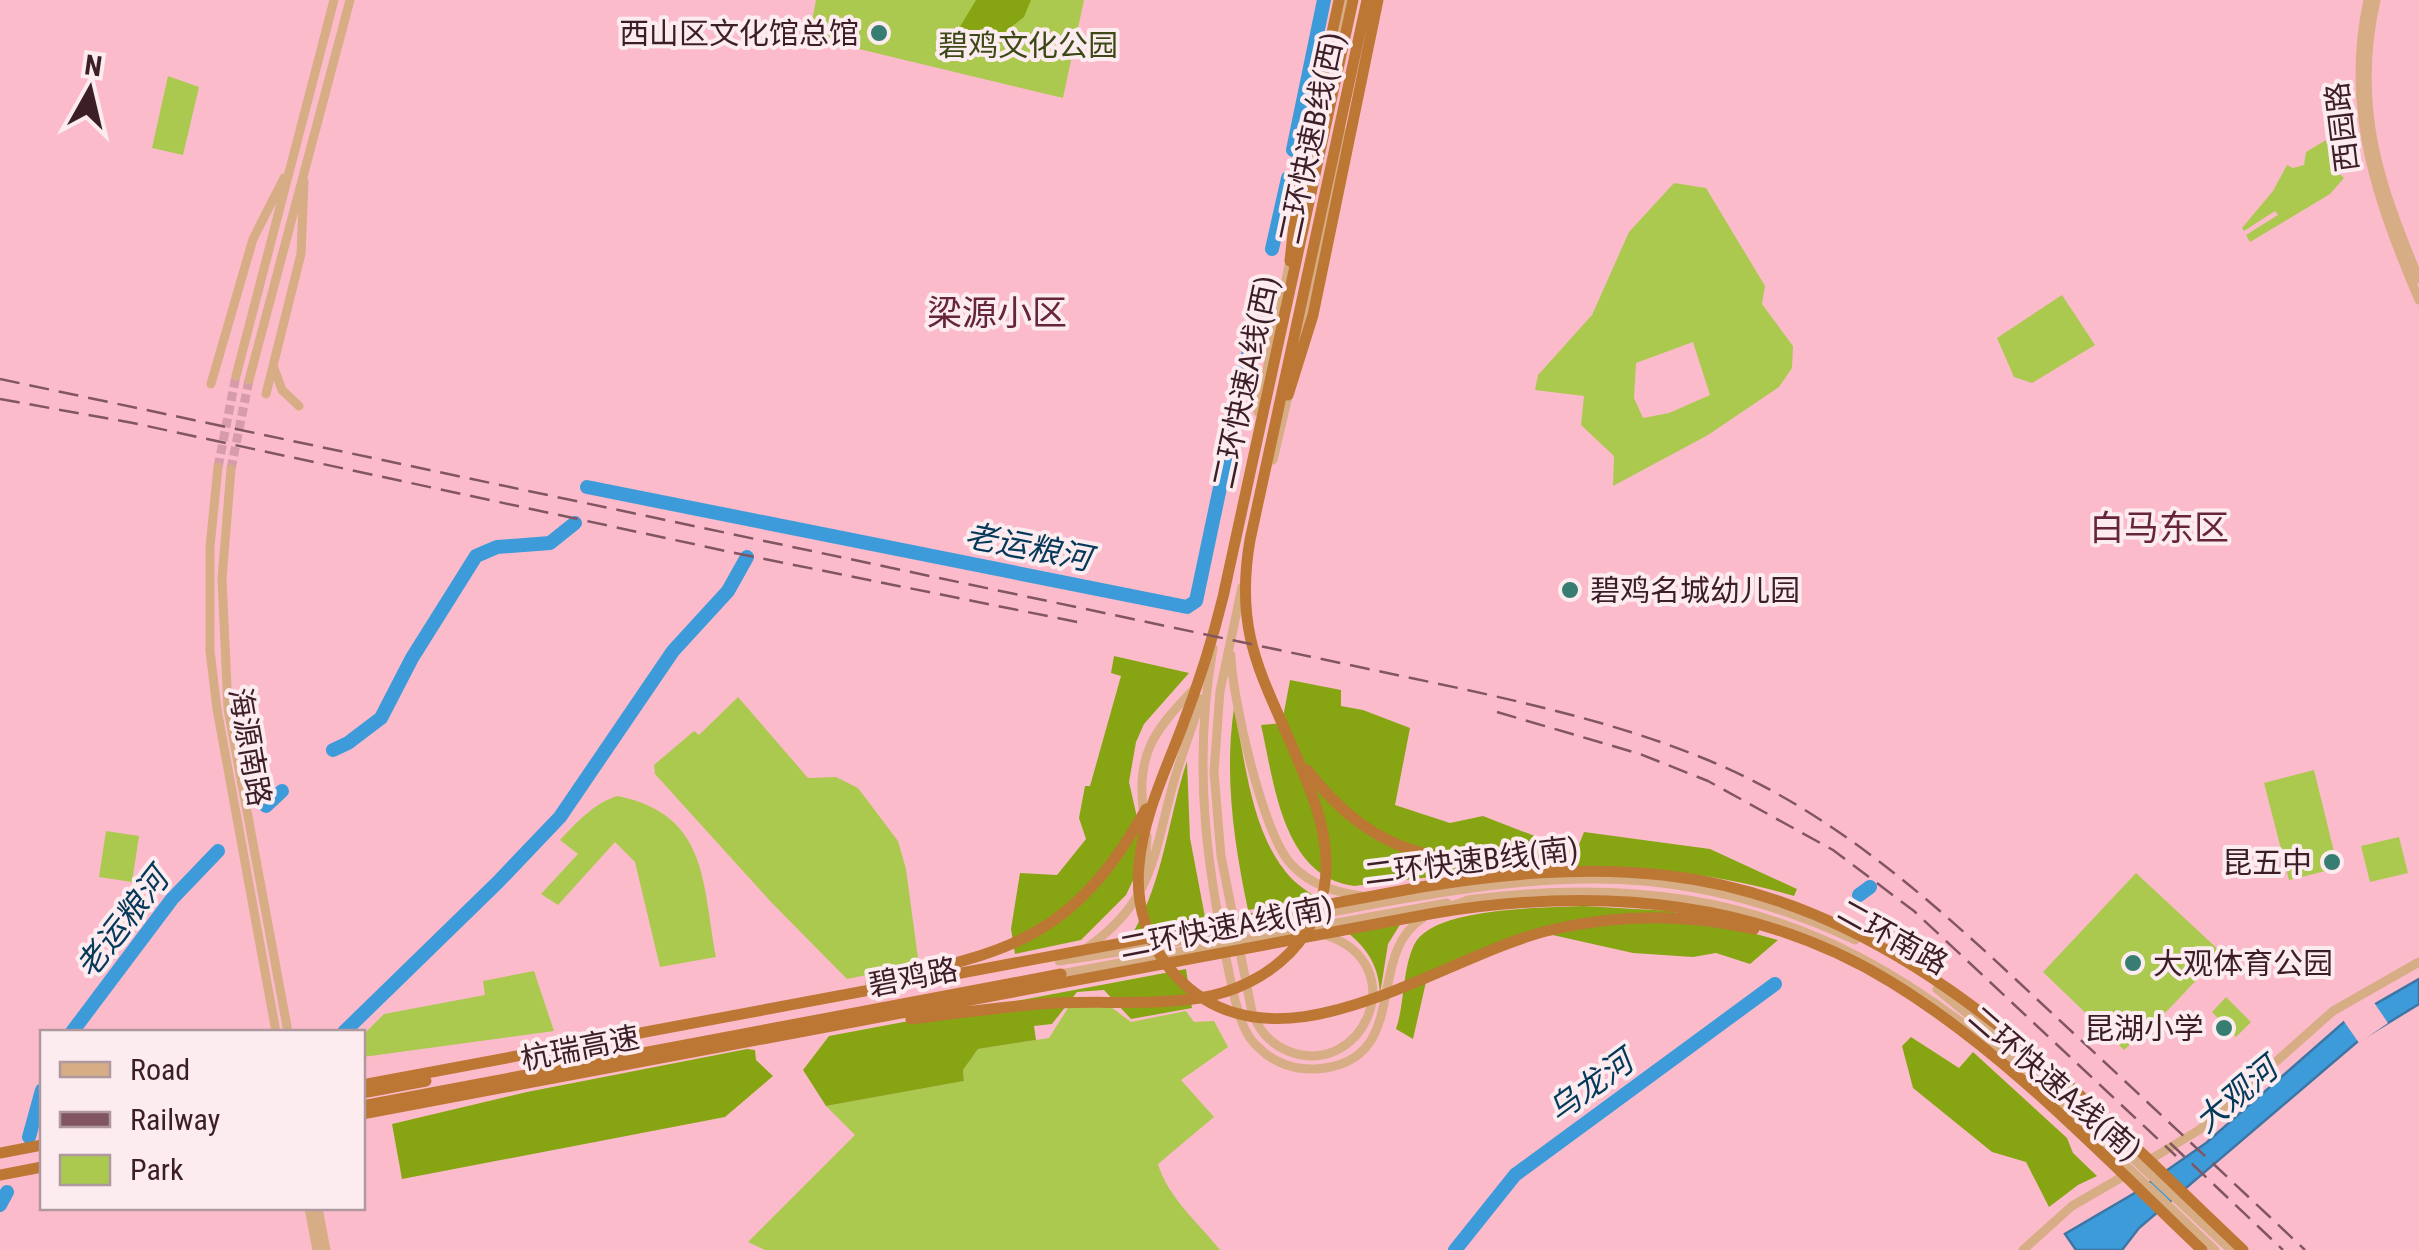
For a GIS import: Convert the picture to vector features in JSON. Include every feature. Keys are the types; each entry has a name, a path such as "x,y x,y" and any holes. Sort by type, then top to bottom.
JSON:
{"highway":[{"path":"1272,440 1311,323 1368,60 1373,0"},
{"name":"二环快速B线(西)","path":"1294,750 1258,670 1247,632 1247,558 1373,0"},
{"name":"二环快速A线(西)","path":"1165,770 1219,614 1276,356 1297,196 1344,2"},
{"path":"1294,750 1321,787 1350,815 1385,839 1415,852 1469,863 1580,864 1666,875"},
{"path":"808,1031 1032,1005 1185,1000 1226,992 1261,977 1290,954 1306,933 1320,904 1325,881 1322,832 1294,750"},
{"path":"1165,770 1148,816 1139,859 1138,891 1144,922 1159,954 1182,982 1213,1004 1237,1013 1279,1020 1338,1011 1515,940 1624,918 1676,918 1748,928 1858,963"},
{"path":"652,1031 970,960 1029,937 1062,915 1104,872 1139,820 1165,770"},
{"name":"二环快速B线(南)","path":"652,1031 1442,884 1560,872 1666,875 1727,886 1814,912 1918,966 2028,1050 2243,1250"},
{"name":"二环快速A线(南)","path":"808,1031 1398,920 1542,901 1632,900 1702,910 1772,928 1858,963 1924,1004 1982,1049 2202,1250"},
{"name":"碧鸡路","path":"365,1093 1060,968"},
{"name":"碧鸡路","path":"365,1105 1060,968"},
{"name":"杭瑞高速","path":"365,1084 652,1031"},
{"name":"杭瑞高速","path":"365,1113 808,1031"},
{"path":"0,1153 40,1145"},
{"path":"0,1161 40,1153"},
{"path":"0,1178 40,1170"}],"main road":[{"path":"236,376 334,0"},
{"path":"249,380 350,0"},
{"path":"1273,934 1330,936 1354,949 1365,962 1374,985 1373,1004 1365,1024 1346,1044 1313,1056 1284,1049 1264,1034 1250,1005 1221,856 1214,786 1218,704 1234,624 1291,382 1373,0"},
{"name":"西园路","path":"2372,0 2367,69 2374,148 2379,176 2419,279"},
{"name":"西园路","path":"2372,0 2360,68 2366,149 2377,192 2419,300"},
{"path":"1344,2 1265,376 1211,661 1201,744 1204,829 1242,1023 1258,1048 1278,1061 1304,1069 1331,1066 1354,1055 1381,1023 1392,957 1403,935 1427,915 1472,899"},
{"path":"211,384 252,239 293,162"},
{"path":"266,394 302,248 305,166"},
{"path":"273,366 282,390 298,406"},
{"name":"海源南路","path":"218,467 210,547 210,650 217,709 276,1030"},
{"name":"海源南路","path":"231,469 222,579 228,709 288,1030"},
{"path":"1234,624 1231,656 1237,704 1268,820 1289,862 1309,879 1345,894 1385,897 1439,893"},
{"path":"1141,891 1147,860 1141,784 1144,757 1161,725 1200,682 1211,661"},
{"path":"1060,968 1098,940 1141,891 1158,852 1172,787 1211,661"},
{"name":"二环南路","path":"1439,893 1541,881 1644,882 1725,894 1810,920 1879,953 1946,996 2022,1057 2190,1220 2231,1250"},
{"name":"二环南路","path":"1472,899 1562,891 1643,892 1722,905 1806,931 1874,962 1940,1005 2125,1158"},
{"name":"碧鸡路","path":"1060,968 1253,933 1439,893"},
{"name":"碧鸡路","path":"1253,933 1273,934 1472,899"},
{"path":"2022,1250 2072,1206 2199,1130 2333,1011 2419,962"},
{"path":"309,1210 317,1250"},
{"path":"318,1210 326,1250"},
{"name":"二环南路","path":"2190,1220 2214,1250"}],"green space":[{"name":"碧鸡文化公园","path":"816,0 1084,0 1063,98 809,37"},
{"path":"976,0 1031,0 1024,17 1005,32 1006,44 958,30"},
{"path":"168,76 199,87 183,155 152,148"},
{"path":"2333,136 2338,153 2337,171 2344,178 2330,194 2250,242 2246,235 2278,215 2275,211 2244,231 2242,228 2273,191 2287,165 2304,165 2306,152"},
{"path":"1674,183 1706,188 1765,286 1762,304 1793,346 1792,368 1779,387 1708,435 1613,486 1614,456 1581,425 1584,396 1535,390 1538,375 1592,315 1629,232","holes":["1693,342 1710,395 1669,413 1643,418 1634,398 1636,363"]},
{"path":"2062,295 2095,345 2032,383 2014,377 1997,338"},
{"path":"1114,656 1189,673 1144,724 1136,742 1129,782 1141,835 1135,876 1126,895 1081,940 1015,954 1011,929 1020,873 1057,875 1086,839 1079,818 1085,786 1090,786 1121,676 1111,673"},
{"path":"1290,680 1341,690 1341,706 1410,728 1395,805 1450,823 1483,816 1576,852 1584,832 1710,849 1797,889 1794,896 1739,882 1629,868 1521,869 1354,886 1330,879 1311,865 1285,823 1261,725 1282,723"},
{"path":"738,697 808,778 836,777 858,788 898,841 906,869 918,958 906,967 847,979 655,774 654,765 694,731 699,735"},
{"path":"1234,708 1252,798 1267,842 1292,879 1317,898 1248,910 1232,809"},
{"path":"1187,761 1190,838 1205,917 1134,931 1159,869"},
{"path":"2314,770 2338,868 2289,880 2264,783"},
{"path":"618,796 647,805 669,818 685,835 703,878 716,957 660,967 635,862 615,842 558,905 541,894 578,854 560,840 594,808"},
{"path":"106,831 139,836 132,882 99,877"},
{"path":"2399,837 2408,873 2370,882 2361,846"},
{"name":"大观体育公园","path":"2136,873 2222,953 2124,1050 2043,972"},
{"path":"1583,906 1671,911 1778,940 1750,964 1716,953 1693,957 1633,953 1548,934 1472,960 1426,982 1413,1039 1396,1029 1410,955 1425,932 1465,916"},
{"path":"1401,923 1388,944 1380,994 1371,959 1347,932"},
{"path":"1186,969 1192,1008 1131,1019 1104,990 1077,992 1052,1024 1034,1026 1036,1040 978,1049 963,1070 964,1081 826,1106 803,1070 829,1036"},
{"path":"534,971 554,1031 365,1057 365,1033 384,1014 485,995 483,981"},
{"path":"2226,997 2251,1022 2236,1037 2212,1012"},
{"path":"1111,1007 1131,1022 1186,1011 1194,1022 1214,1021 1228,1047 1181,1080 1214,1117 1158,1164 1176,1199 1220,1250 765,1250 748,1242 855,1135 826,1106 964,1081 963,1070 978,1049 1049,1038 1068,1008"},
{"path":"1911,1037 1959,1068 1973,1052 2067,1138 2073,1153 2097,1176 2049,1207 2026,1162 1992,1152 1913,1088 1902,1046"},
{"path":"755,1050 756,1060 773,1076 725,1117 402,1179 392,1124 527,1092"}],"water":[{"path":"2419,979 2419,1004 2357,1042 2139,1228 2122,1250 2076,1250 2065,1234 2133,1194 2206,1143 2344,1022"}],"pier":[{"path":"2373,1001 2388,1023 2359,1043 2343,1020"}],"waterway":[{"name":"老运粮河","path":"1293,150 1324,0"},
{"name":"老运粮河","path":"1272,249 1288,178"},
{"name":"老运粮河","path":"587,487 1187,607 1196,601 1251,341"},
{"name":"老运粮河","path":"333,750 381,718 412,658 476,556 497,547 550,543 575,523"},
{"name":"老运粮河","path":"346,1030 560,817 673,651 728,591 747,557"},
{"name":"老运粮河","path":"266,806 282,791"},
{"name":"老运粮河","path":"74,1030 172,899 218,851"},
{"name":"乌龙河","path":"1859,895 1870,887"},
{"name":"乌龙河","path":"1455,1250 1515,1175 1775,984"},
{"name":"老运粮河","path":"29,1137 40,1097"},
{"name":"老运粮河","path":"0,1205 7,1192"}],"tunnel":[{"path":"218,467 236,376"},
{"path":"231,469 249,380"}],"railway":[{"path":"0,379 1463,689 1596,722 1692,754 1771,790 1816,817 1900,878 1979,946 2305,1250"},
{"path":"0,399 133,423 735,553 1087,624"},
{"path":"1497,712 1640,754 1708,781 1833,850 1914,911 2176,1156"},
{"path":"2170,1143 2283,1250"}],"place":[{"name":"西山区文化馆总馆","path":"879,33"},
{"name":"碧鸡名城幼儿园","path":"1570,590"},
{"name":"昆五中","path":"2332,862"},
{"name":"大观体育公园","path":"2133,963"},
{"name":"昆湖小学","path":"2224,1028"}],"district":[{"name":"梁源小区","path":"997,313"},
{"name":"白马东区","path":"2159,528"}],"water label":[{"name":"大观河","path":"2236,1095"}]}
